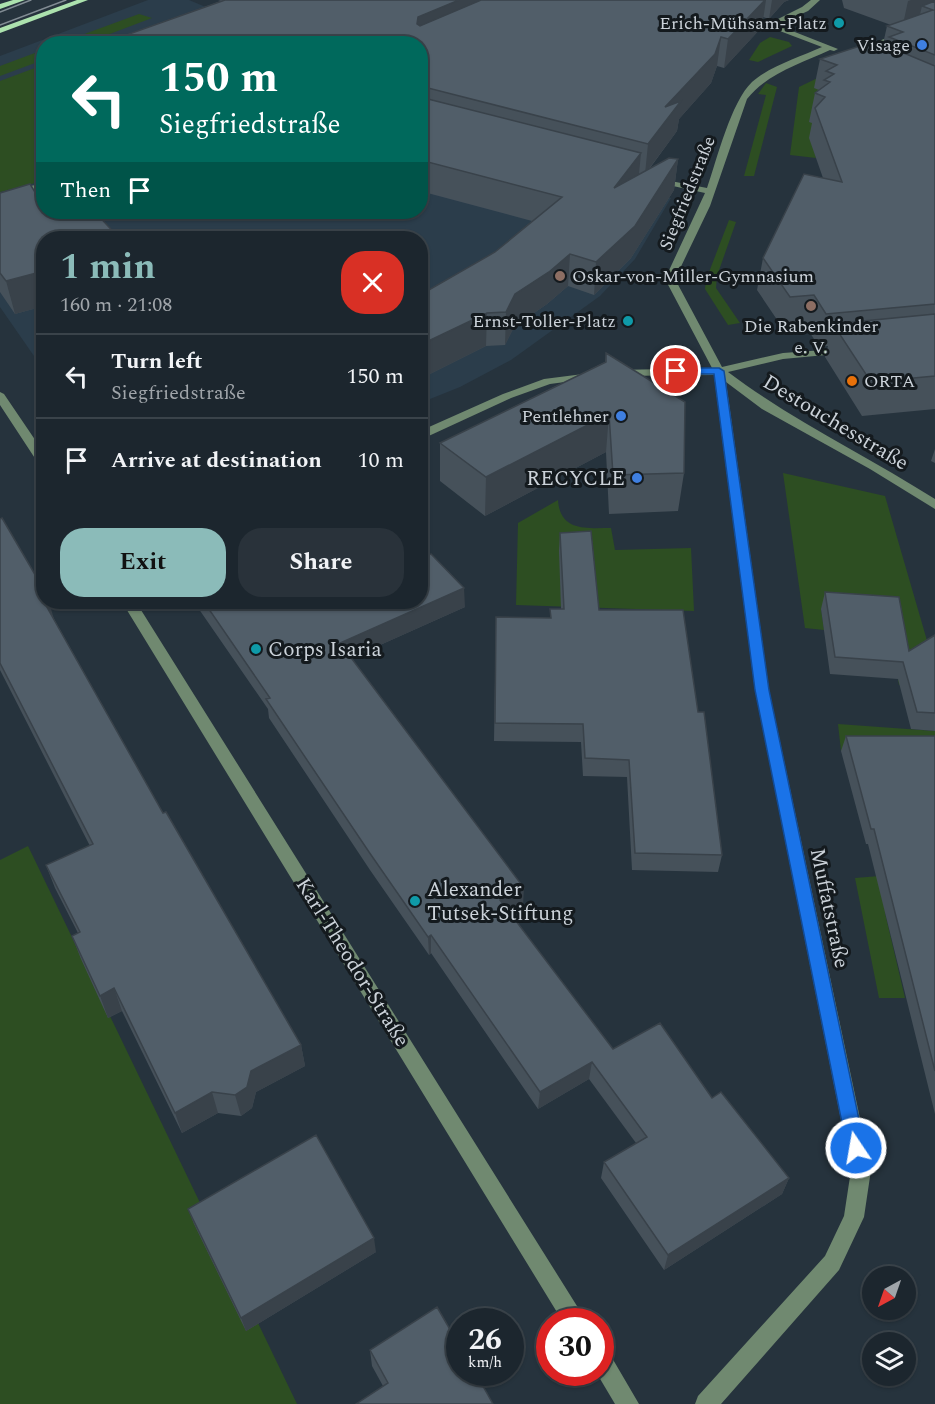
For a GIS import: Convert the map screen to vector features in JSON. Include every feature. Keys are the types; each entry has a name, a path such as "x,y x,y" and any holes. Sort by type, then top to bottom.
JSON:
{"main road":[{"path":"0,8 21,0"},
{"path":"0,31 84,0"}],"street":[{"path":"732,12 772,25 805,9 816,0"},
{"path":"855,57 935,21"},
{"name":"Siegfriedstraße","path":"719,371 670,279 710,191 743,99 755,84 835,49 772,25"},
{"path":"645,179 710,191"},
{"path":"0,196 36,188"},
{"path":"428,432 507,396 548,381 614,373 719,371 783,356 865,348"},
{"name":"Destouchesstraße","path":"719,371 766,406 873,466 935,505"},
{"name":"Muffatstraße","path":"706,1404 832,1263 854,1217 861,1170 762,690 719,371"},
{"path":"1,400 36,451"},
{"name":"Karl-Theodor-Straße","path":"133,609 567,1308"},
{"path":"614,1382 628,1404"}],"shaded area":[{"path":"148,0 189,0 275,36 53,36"},
{"path":"36,42 36,219 428,219 428,134 671,198 635,259 600,296 511,360 460,387 428,400 428,231 36,231 36,359 0,307 0,56"}],"green space":[{"path":"139,14 152,18 104,36 79,36"},
{"path":"770,37 789,42 792,46 758,62 749,60 760,43"},
{"path":"36,53 36,63 0,76 0,66"},
{"path":"36,68 36,183 0,192 0,81"},
{"path":"832,71 815,88 831,94 814,150 816,158 790,155 799,87"},
{"path":"766,83 777,87 754,176 744,176 766,95 758,94"},
{"path":"729,220 736,222 717,276 716,288 740,323 728,325 705,289 706,280"},
{"path":"783,473 885,496 935,668 935,686 899,685 898,679 821,609 824,630 805,628"},
{"path":"558,500 560,510 569,523 584,528 611,528 615,550 691,548 694,611 516,605 518,523"},
{"path":"838,724 935,731 935,759 841,751"},
{"path":"28,846 297,1404 0,1404 0,860"},
{"path":"892,875 885,913 905,998 879,998 855,878"}],"building":[{"path":"225,0 459,0 418,17 417,24 420,26 481,0 765,0 728,39 721,37 715,54 665,107 681,101 648,144 428,88 428,36 123,36"},
{"path":"935,1 935,55 889,37 903,32 887,26 933,10 922,6"},
{"path":"875,41 935,66 935,304 826,314 814,295 790,297 763,258 804,174 842,182 815,108 825,97 815,93 830,82 824,80 834,74 826,71 837,65 820,59"},
{"path":"428,99 641,153 614,188 669,158 678,159 635,226 596,262 570,254 549,272 515,294 506,312 487,313 428,341 428,290 495,252 562,197 428,162"},
{"path":"30,184 36,194 36,219 101,219 113,231 36,231 36,273 6,281 0,273 0,193"},
{"path":"935,314 935,376 871,382 833,324"},
{"path":"606,353 685,402 684,473 613,475 609,414 486,477 440,443 606,362"},
{"path":"2,518 36,576 36,609 48,609 163,813 166,812 301,1045 251,1071 247,1087 235,1095 212,1092 175,1113 114,988 100,996 72,936 80,932 46,865 93,844 0,663 0,519"},
{"path":"591,531 599,610 683,610 698,712 704,712 722,855 635,853 629,760 585,758 583,724 495,723 496,617 551,618 550,609 564,609 560,533"},
{"path":"431,554 464,588 428,604 428,555"},
{"path":"825,592 899,597 909,651 935,635 935,713 917,712 903,662 835,657"},
{"path":"209,609 417,609 340,643 524,888 500,900 613,1049 660,1023 712,1098 721,1092 789,1178 668,1255 604,1162 647,1137 592,1062 540,1092 431,935 428,937 369,852 266,699 270,698"},
{"path":"846,736 935,736 935,1071 874,829 871,829"},
{"path":"316,1135 374,1238 241,1318 188,1209"},
{"path":"437,1307 446,1323 446,1386 483,1386 493,1404 356,1404 388,1383 370,1350"}],"tram line":[{"path":"0,12 31,0"},
{"path":"0,25 66,0"}],"place":[{"name":"Erich-Mühsam-Platz","path":"839,23"},
{"name":"Visage","path":"922,45"},
{"name":"Oskar-von-Miller-Gymnasium","path":"560,276"},
{"name":"Die Rabenkinder e. V.","path":"811,306"},
{"name":"Ernst-Toller-Platz","path":"628,321"},
{"name":"ORTA","path":"852,381"},
{"name":"Pentlehner","path":"621,416"},
{"name":"RECYCLE","path":"637,478"},
{"name":"Corps Isaria","path":"256,649"},
{"name":"Alexander Tutsek-Stiftung","path":"415,901"}],"route":[{"path":"676,371 719,371 762,690 856,1148"}]}
